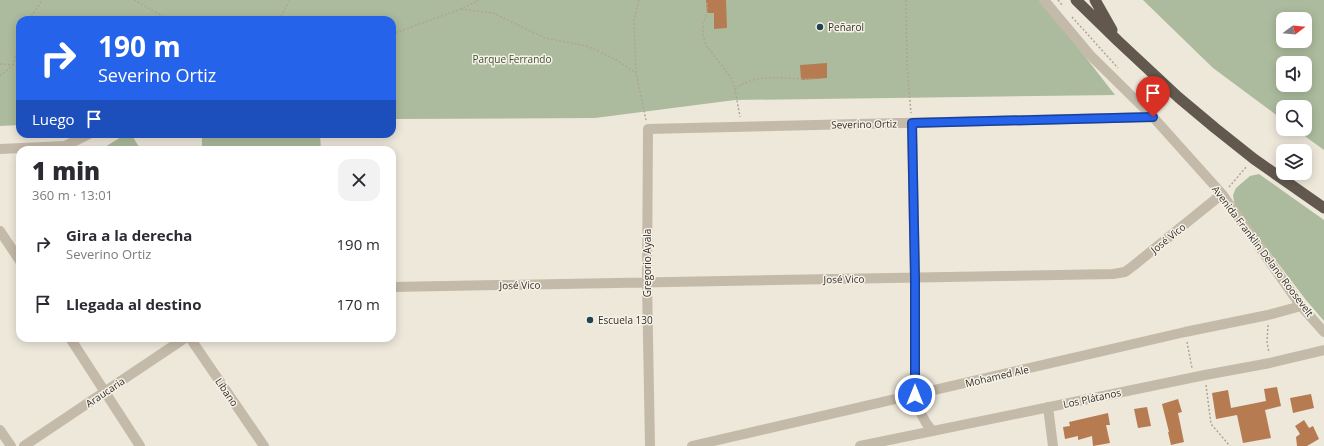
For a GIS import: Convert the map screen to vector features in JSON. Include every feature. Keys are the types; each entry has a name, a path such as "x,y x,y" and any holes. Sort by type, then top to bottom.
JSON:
{"highway":[{"path":"1076,0 1178,97 1254,159 1324,208"},
{"path":"1095,0 1118,41"}],"street":[{"name":"Avenida Franklin Delano Roosevelt","path":"1044,0 1090,55 1153,117 1222,194 1301,306 1324,332"},
{"name":"Severino Ortiz","path":"648,128 1153,117"},
{"path":"912,123 915,278 915,395 917,408 923,420 932,431"},
{"name":"Gregorio Ayala","path":"648,128 647,282 650,446"},
{"path":"70,146 83,138"},
{"path":"0,149 16,149"},
{"name":"José Vico","path":"396,287 1113,274 1125,272 1222,194"},
{"path":"0,230 16,255"},
{"name":"Mohamed Ale","path":"692,446 1185,332 1268,315 1301,306"},
{"path":"73,342 140,446"},
{"name":"Araucaria","path":"24,446 179,342"},
{"name":"Líbano","path":"193,342 264,446"},
{"name":"Los Plátanos","path":"860,446 1193,377 1270,363 1324,350"},
{"path":"1048,407 1053,446"},
{"path":"0,430 11,446"}],"path":[{"path":"32,16 42,0"},
{"path":"134,0 164,16"},
{"path":"281,16 290,0"},
{"path":"396,33 461,9 480,0"},
{"path":"639,0 634,20 636,73 648,128"},
{"path":"906,0 908,66 912,123"},
{"path":"1058,0 1063,6"},
{"path":"707,3 707,13 703,23 702,35 706,45 732,79 741,126"},
{"path":"461,9 493,13 545,38 587,46 615,59 636,73"},
{"path":"1067,12 1119,69"},
{"path":"0,76 13,65 16,54"},
{"path":"0,64 13,65"},
{"path":"735,89 751,80 764,78 814,79"},
{"path":"1222,194 1254,159"},
{"path":"1268,315 1267,342 1270,363"},
{"path":"1185,332 1193,377"},
{"path":"1205,375 1211,424 1230,446"}],"green space":[{"name":"Parque Ferrando","path":"0,0 1041,0 1115,95 735,100 595,118 396,119 396,16 16,16 16,125 0,126"},
{"path":"1143,0 1324,0 1324,150 1305,136 1312,136 1312,100 1276,100 1276,115 1213,68"},
{"path":"120,138 134,138 138,146 106,146"},
{"path":"202,138 320,138 321,146 202,146"},
{"path":"1259,174 1324,220 1324,321 1306,300 1235,207 1233,195 1236,188 1250,176"}],"building":[{"path":"706,0 726,0 727,28 714,29 714,13 707,13"},
{"path":"827,63 827,78 801,80 800,65"},
{"path":"1277,387 1281,406 1265,410 1271,438 1243,443 1237,415 1216,419 1212,393 1228,390 1231,408 1266,401 1264,389"},
{"path":"1311,394 1314,408 1293,413 1290,398"},
{"path":"1178,399 1182,412 1178,413 1184,442 1171,445 1162,404"},
{"path":"1147,407 1151,426 1138,428 1134,409"},
{"path":"1108,413 1110,425 1106,425 1110,443 1093,446 1092,436 1078,440 1078,436 1065,439 1063,427 1070,426 1069,422"},
{"path":"1304,420 1309,428 1313,426 1319,439 1307,446 1297,446 1296,437 1300,434 1295,426"}],"place":[{"name":"Peñarol","path":"820,27"},
{"name":"Escuela 130","path":"590,320"}],"route":[{"path":"915,395 915,278 912,123 1153,117"}]}
